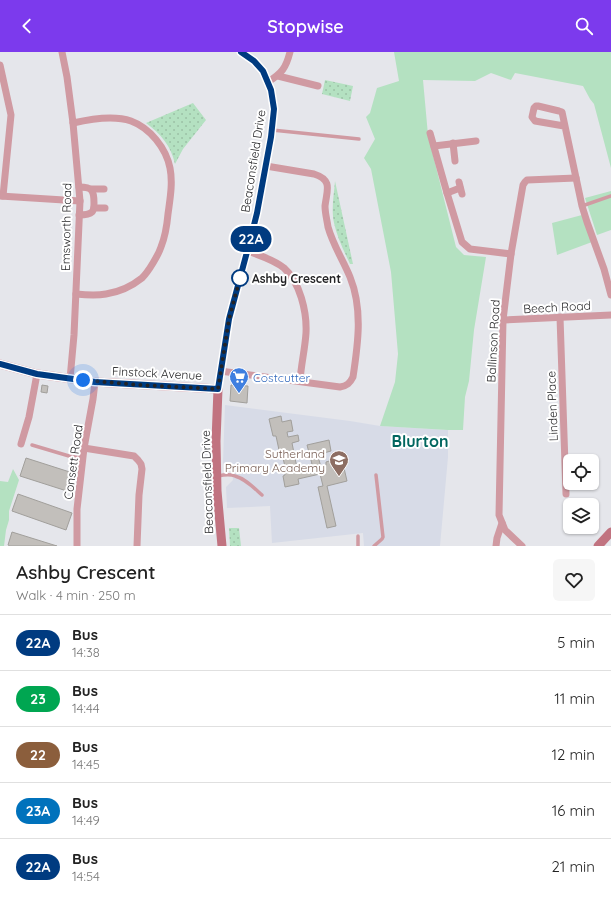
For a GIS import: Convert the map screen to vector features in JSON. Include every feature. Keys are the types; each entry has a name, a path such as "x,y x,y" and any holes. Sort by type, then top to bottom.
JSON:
{"street":[{"name":"Emsworth Road","path":"62,52 73,123 80,201 74,335 70,379"},
{"name":"Beaconsfield Drive","path":"222,546 216,491 216,441 220,371 229,319 248,251 266,166 274,109 273,97 263,71 254,61 241,52"},
{"path":"268,82 284,70 290,52"},
{"path":"0,65 11,115 1,196 80,201"},
{"path":"278,76 318,86"},
{"path":"564,126 535,121 532,117 534,108 538,106 562,112 582,206 604,269 611,295"},
{"path":"73,123 90,119 115,118 138,124 151,134 162,148 170,168 171,182 166,228 161,247 143,277 128,286 105,294 76,294"},
{"path":"430,133 462,242 467,247 474,250 511,254"},
{"path":"434,146 476,141"},
{"path":"453,143 455,161"},
{"path":"220,371 340,386 349,384 353,377 359,324 356,295 350,276 332,240 328,228 325,207 328,187 320,176 266,166"},
{"name":"Ballinson Road","path":"522,546 505,530 499,515 503,320 511,254 523,185 525,182 528,180 576,178"},
{"path":"79,187 104,189"},
{"path":"447,192 460,188"},
{"path":"79,215 88,214 92,212 94,208 94,193 91,189"},
{"path":"94,208 105,208"},
{"path":"248,251 271,260 284,268 293,279 300,294 304,308 306,332 300,382"},
{"name":"Beech Road","path":"503,320 611,315"},
{"name":"Linden Place","path":"560,317 566,494"},
{"name":"Finstock Avenue","path":"0,364 37,374 95,382 218,389"},
{"path":"21,444 29,417 37,374"},
{"name":"Consett Road","path":"77,546 77,509 84,448 95,382"},
{"path":"84,448 134,456 141,464 142,469 139,495 137,546"},
{"path":"496,546 502,523"},
{"path":"598,546 611,532"}],"lane":[{"path":"272,130 358,140"},
{"path":"582,206 611,196"},
{"path":"32,445 69,456 83,458"},
{"path":"374,546 383,537 376,475"},
{"path":"216,476 236,476 253,486 262,495"},
{"path":"358,536 358,546"}],"shaded area":[{"name":"Sutherland Primary Academy","path":"225,405 380,426 448,430 448,457 440,546 364,546 363,533 272,543 270,506 227,508 226,487 233,480 232,471 223,463"}],"green space":[{"path":"394,52 611,52 611,168 594,104 583,86 515,73 511,80 491,73 475,81 423,80 428,135 456,247 464,255 486,257 474,330 469,381 465,397 463,430 380,426 395,382 398,354 391,272 371,169 364,158 375,139 366,117 370,113 377,88 399,81"},
{"path":"325,80 353,86 350,101 322,94"},
{"path":"193,103 206,120 183,149 175,164 165,141 146,123"},
{"path":"335,181 353,264 350,264 345,254 334,223 333,207"},
{"path":"611,191 611,230 597,235 585,198"},
{"path":"582,215 592,242 557,255 552,223"},
{"path":"13,469 19,480 9,511 9,520 4,546 0,546 0,481 8,482"},
{"path":"229,528 239,528 241,546 230,546"}],"building":[{"path":"42,385 48,386 47,393 41,392"},
{"name":"Costcutter","path":"231,385 248,386 247,403 230,401"},
{"path":"281,416 282,422 291,420 293,431 287,432 288,437 298,435 299,441 292,443 297,468 312,464 307,445 329,440 331,451 320,454 319,452 317,453 321,467 326,465 326,462 336,459 338,470 344,468 347,481 327,486 336,526 327,528 318,487 323,486 320,474 298,479 299,484 285,487 283,476 285,475 285,467 281,449 279,450 276,436 273,436 269,419"},
{"path":"26,458 76,474 70,492 20,476"},
{"path":"18,494 72,513 66,530 12,511"},
{"path":"12,532 57,546 10,546 8,545"}],"bus line":[{"name":"22A","path":"0,364 37,374 95,382 218,389 229,319 257,213 271,137 274,109 271,90 263,71 254,61 241,52"}],"place":[{"name":"Ashby Crescent","path":"240,278"},
{"name":"Costcutter","path":"239,394"},
{"name":"Sutherland Primary Academy","path":"339,477"}],"district":[{"name":"Blurton","path":"420,441"}],"route":[{"path":"83,380 139,385 218,389 229,319 240,278"}]}
